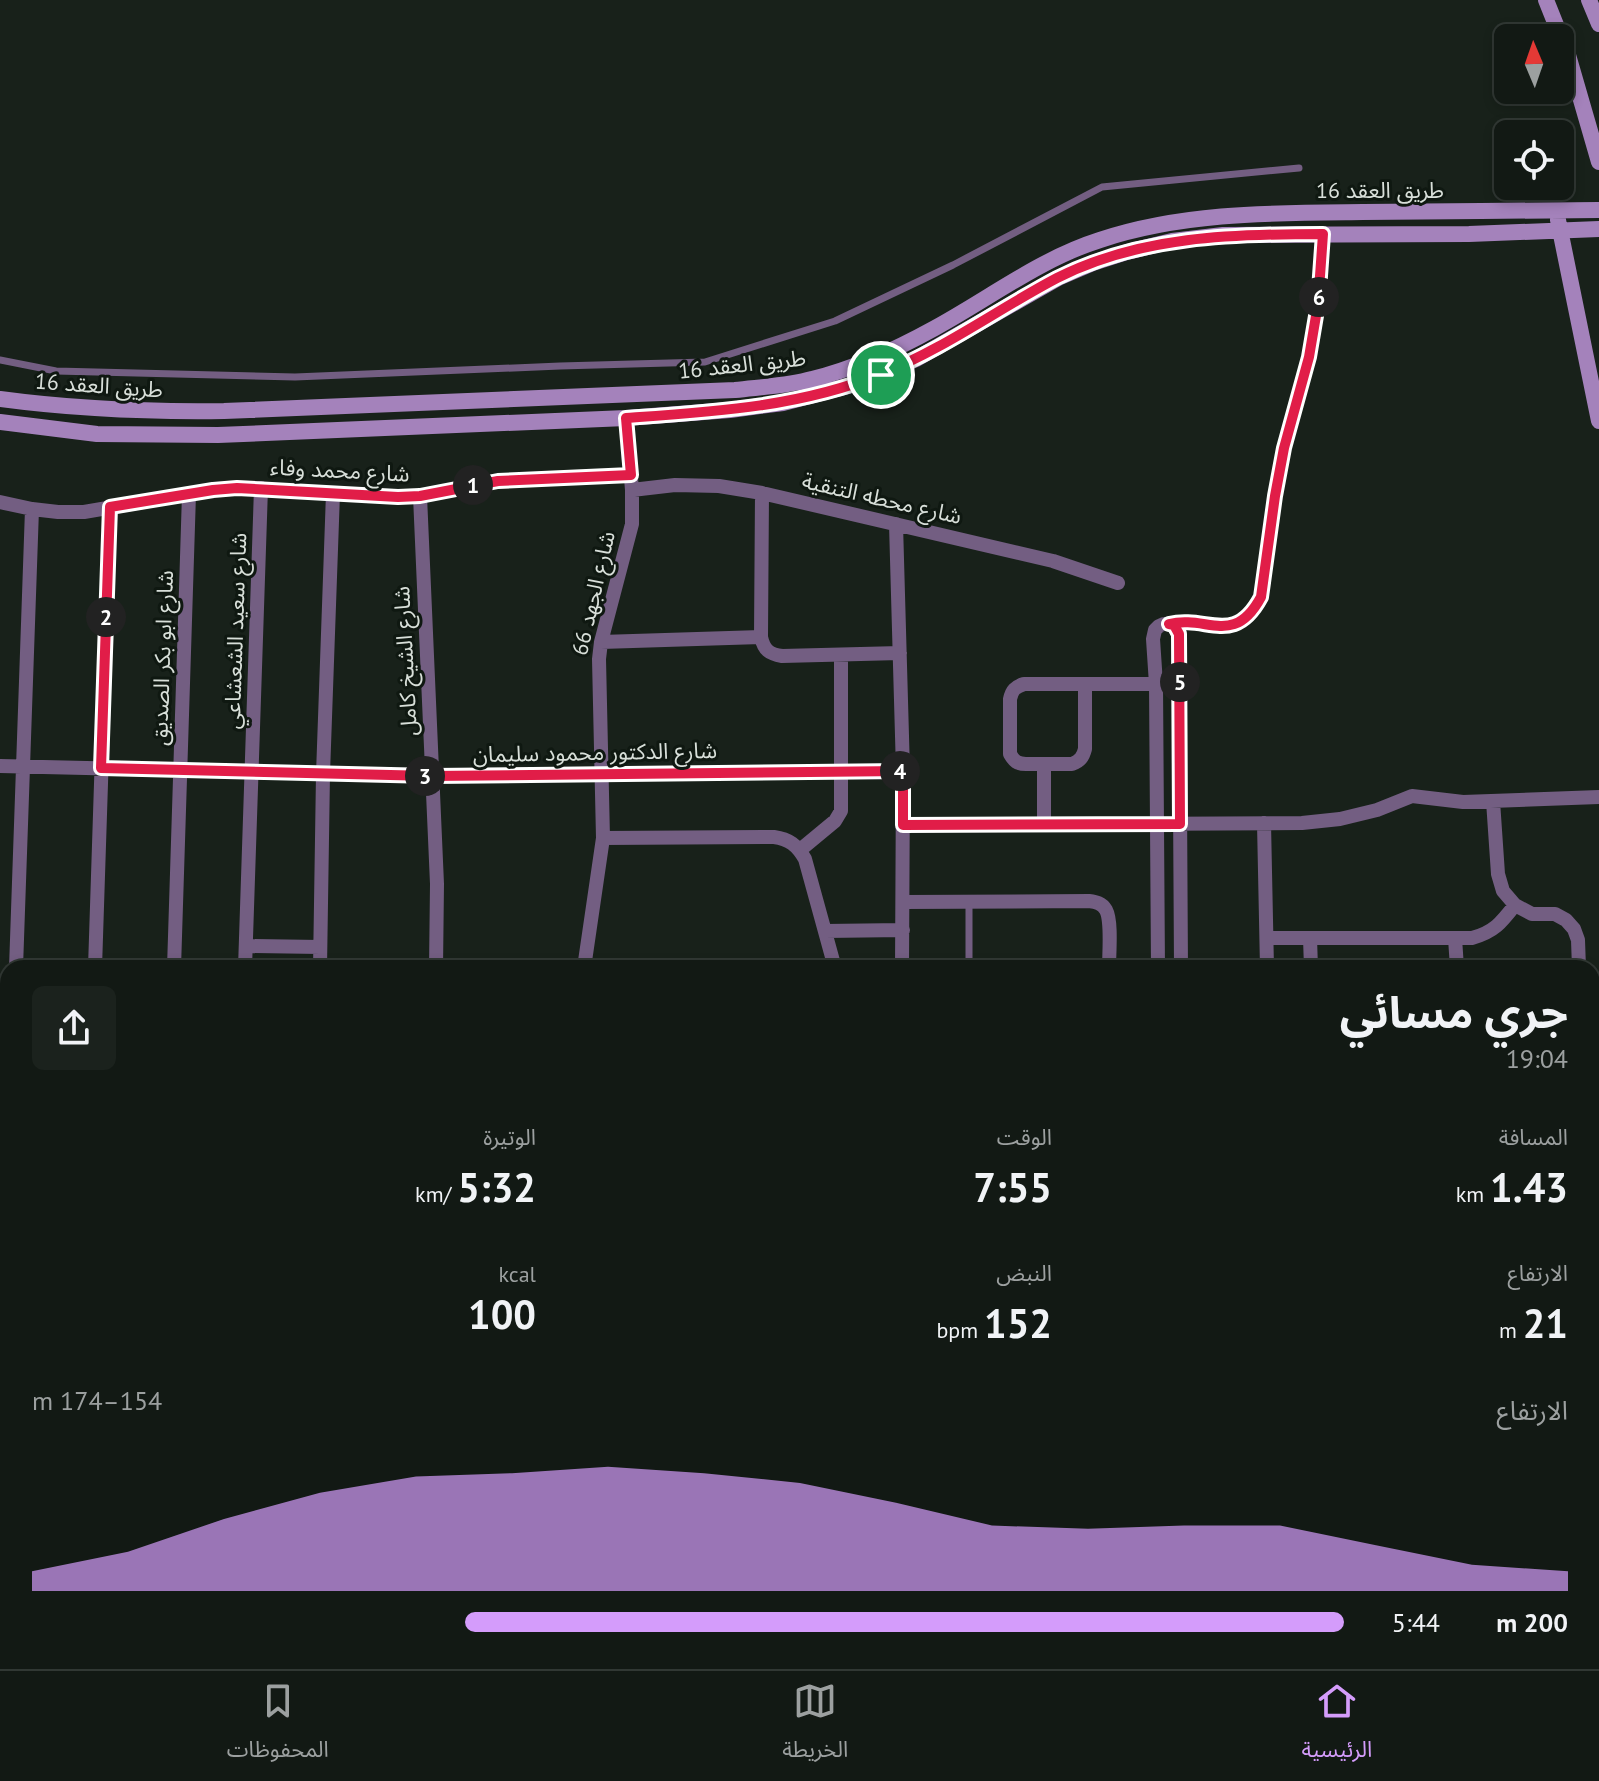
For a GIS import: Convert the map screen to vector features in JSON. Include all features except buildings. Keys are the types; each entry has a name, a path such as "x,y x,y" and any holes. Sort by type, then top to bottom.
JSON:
{"street":[{"path":"1546,0 1568,55 1599,162"},
{"path":"1589,0 1599,24"},
{"name":"طريق العقد 16","path":"0,399 162,412 735,390 825,376 888,351 934,329 1044,263 1079,247 1126,232 1201,218 1296,213 1599,210"},
{"path":"1556,211 1599,421"},
{"name":"طريق العقد 16","path":"0,422 97,434 218,435 626,418 730,410 783,403 848,386 916,359 1058,278 1093,263 1172,241 1223,235 1469,234 1599,229"},
{"name":"شارع الجهد 66","path":"585,960 603,838 598,677 601,642 632,524 626,418"},
{"name":"شارع محمد وفاء","path":"0,502 32,509 84,512 213,490 261,488 398,497 420,496 498,481 632,482"},
{"name":"شارع محطه التنقية","path":"632,482 719,486 762,493 1053,561 1118,583"},
{"name":"شارع سعيد الشعشاعي","path":"245,960 261,488"},
{"path":"320,960 333,493"},
{"path":"762,493 761,637 764,647 771,655 782,656 900,653"},
{"name":"شارع ابو بكر الصديق","path":"174,960 189,494"},
{"name":"شارع الشيخ كامل","path":"420,496 437,884 436,960"},
{"path":"95,960 110,507"},
{"path":"16,960 32,509"},
{"path":"896,524 903,771 902,960"},
{"path":"1158,960 1153,634 1159,626 1169,624 1174,625 1179,634 1181,960"},
{"path":"601,642 761,637"},
{"path":"800,850 841,811 841,655"},
{"path":"1085,684 1084,756 1072,764 1019,764 1013,760 1010,754 1010,699 1017,687 1024,684 1085,684 1156,684"},
{"path":"1044,764 1044,824"},
{"name":"شارع الدكتور محمود سليمان","path":"0,766 432,776 903,771"},
{"path":"903,825 1302,823 1340,819 1377,810 1412,796 1463,802 1599,797"},
{"path":"1493,801 1498,874 1503,891 1515,905 1532,914 1555,914 1566,920 1578,940 1579,960"},
{"path":"1264,823 1267,960"},
{"path":"603,838 784,838 793,843 805,859 833,960"},
{"path":"903,902 1099,903 1106,910 1108,919 1109,960"},
{"path":"1267,938 1472,938 1486,934 1497,926 1515,905"},
{"path":"825,931 903,930"},
{"path":"1310,938 1311,960"},
{"path":"1455,938 1456,960"},
{"path":"246,946 320,947"}],"lane":[{"path":"0,360 56,371 295,377 705,362 835,321 953,265 1102,187 1299,168"},
{"path":"969,902 969,960"}],"path":[{"path":"1169,624 1187,621 1215,627 1237,623 1256,608 1261,597 1284,448 1309,357 1318,304 1323,234"}],"route":[{"path":"1323,234 1322,272 1309,357 1284,448 1261,597 1256,608 1237,623 1215,627 1187,621 1169,624 1174,625 1179,634 1180,824 903,825 903,771 432,776 101,768 110,507 237,488 398,497 420,496 498,481 631,475 626,418 783,403 881,375 916,359 1058,278 1127,252 1172,241 1223,235 1323,234"}]}
